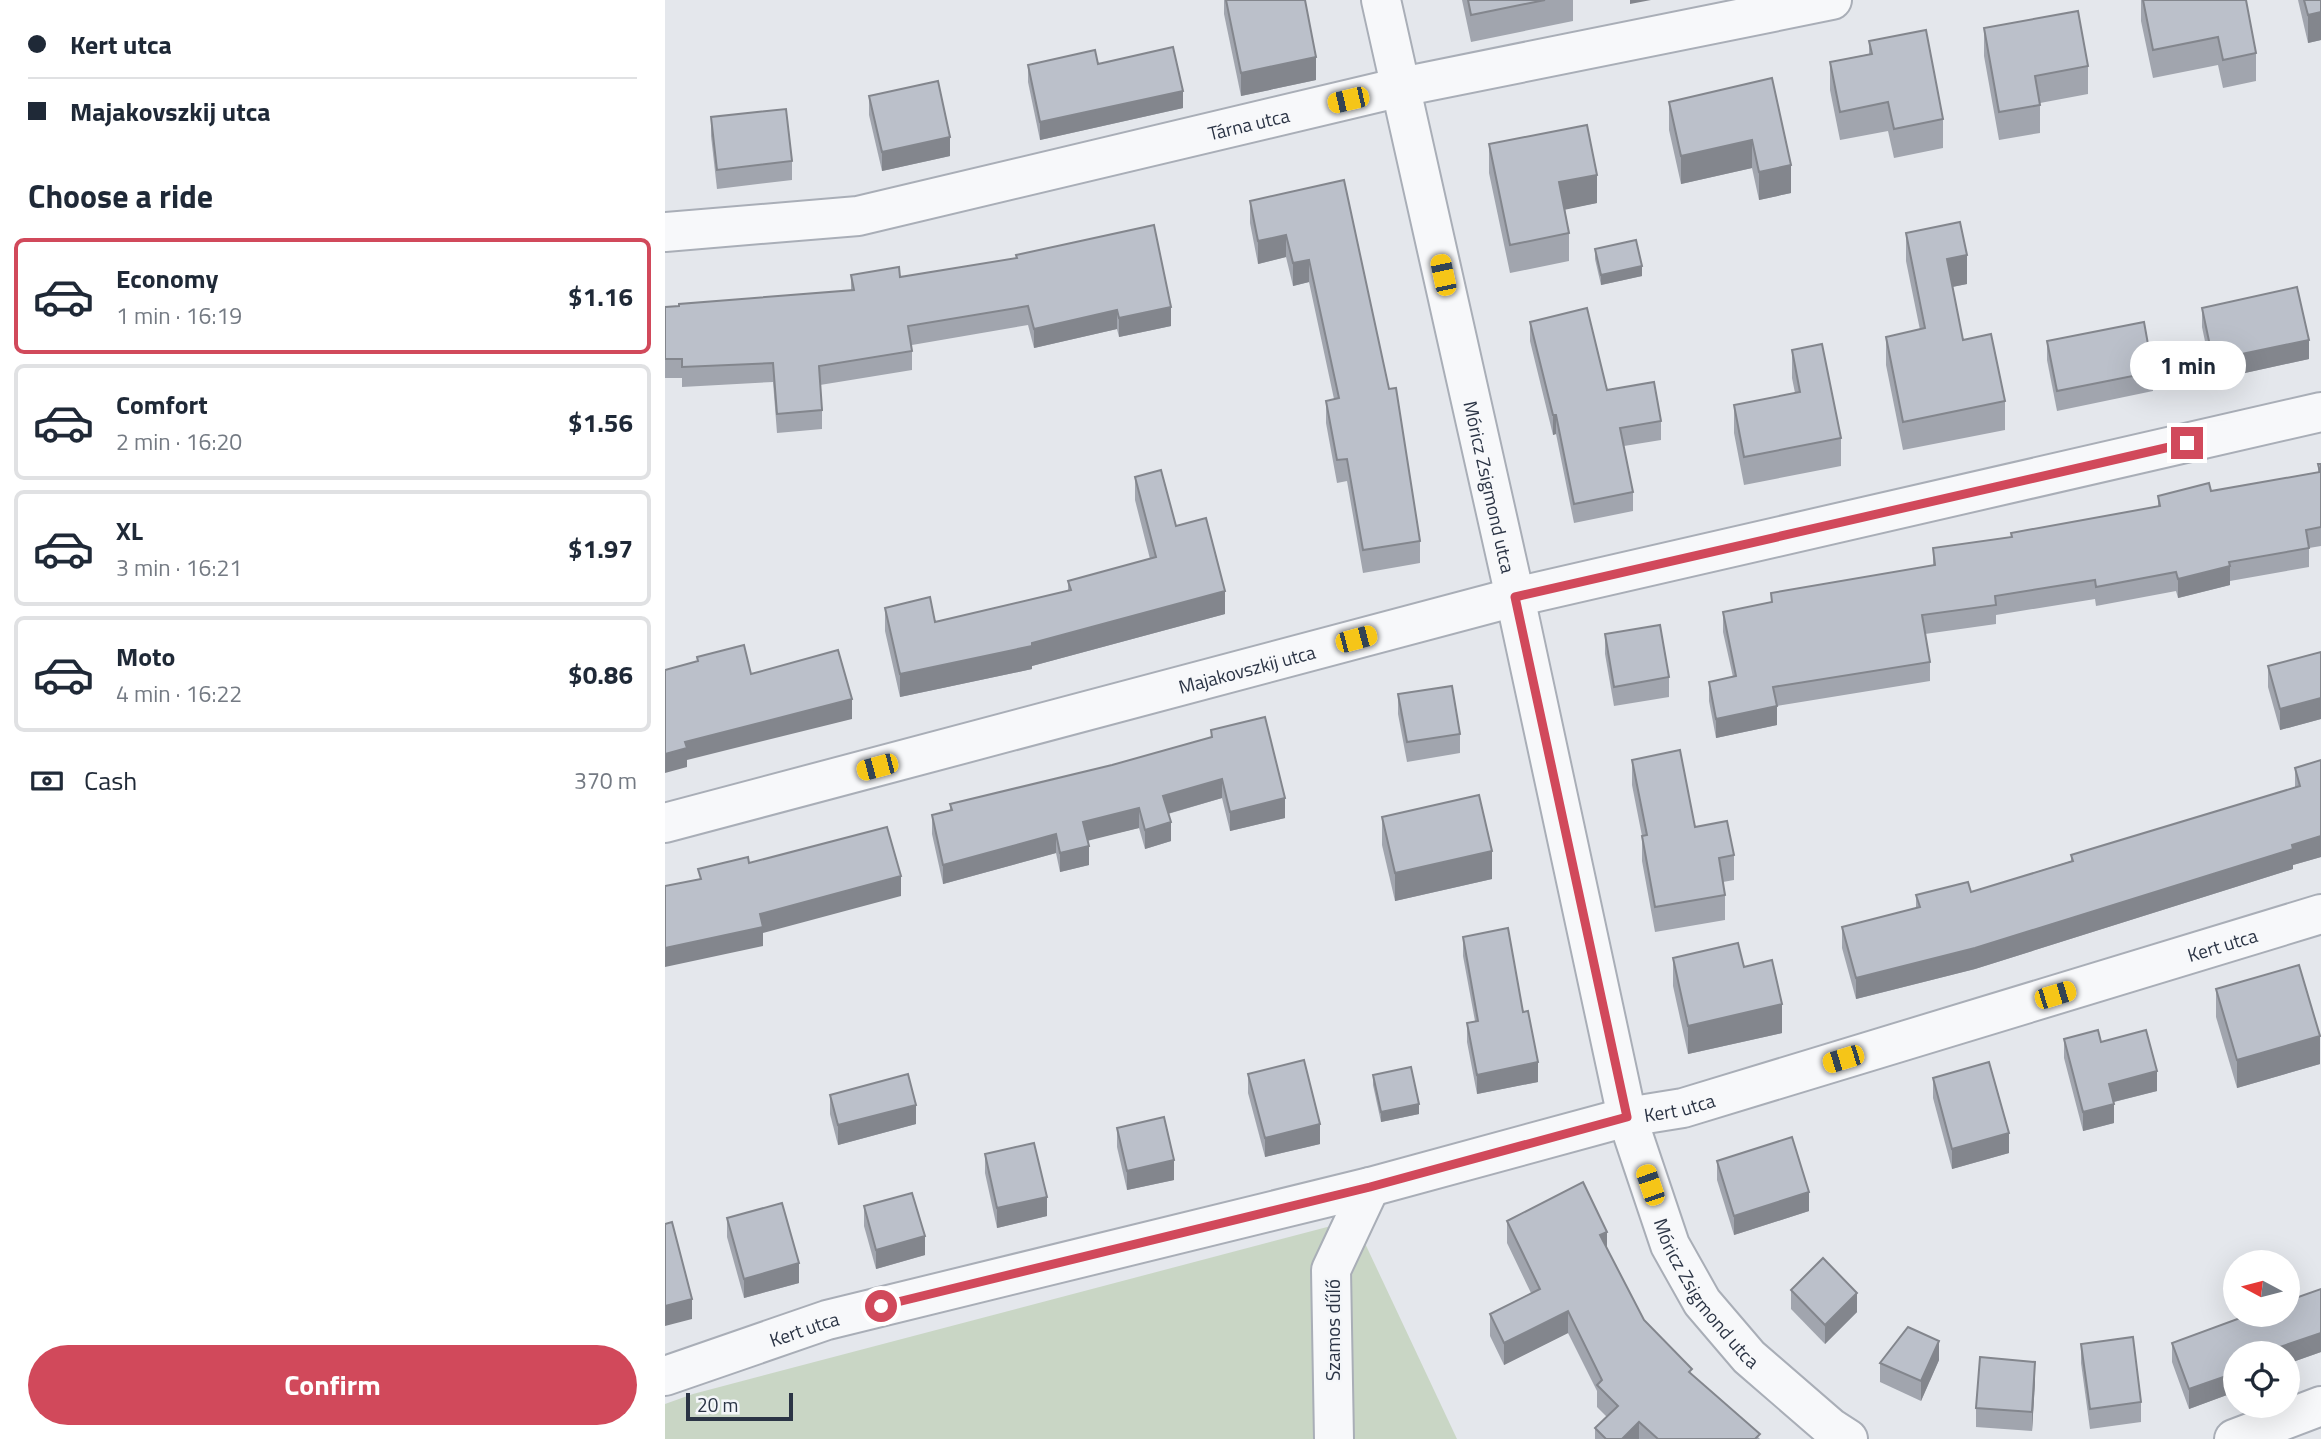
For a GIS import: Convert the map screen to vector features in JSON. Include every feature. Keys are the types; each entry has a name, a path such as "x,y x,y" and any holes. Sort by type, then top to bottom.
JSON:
{"street":[{"name":"Móricz Zsigmond utca","path":"1381,0 1515,597 1627,1117 1670,1245 1702,1302 1749,1357 1831,1428 1848,1439"},
{"name":"Tárna utca","path":"665,232 858,216 1401,87 1832,0"},
{"name":"Majakovszkij utca","path":"665,823 1515,597 2321,412"},
{"name":"Kert utca","path":"665,1376 827,1320 1370,1187 1627,1117 1683,1108 2321,914"},
{"name":"Szamos dűlő","path":"1334,1439 1331,1269 1370,1187"},
{"path":"2234,1439 2321,1406"}],"green space":[{"path":"1354,1220 1457,1439 665,1439 665,1404 693,1394"}],"building":[{"path":"1226,0 1305,0 1316,57 1241,73"},
{"path":"1468,0 1545,0 1471,15"},
{"path":"2143,0 2246,0 2256,53 2223,60 2218,37 2153,50"},
{"path":"2304,0 2321,0 2321,12 2308,15"},
{"path":"2078,11 2088,66 2035,76 2040,105 1999,112 1984,28"},
{"path":"1926,30 1943,119 1894,129 1888,102 1840,112 1830,62 1872,54 1869,41"},
{"path":"1173,47 1183,91 1040,122 1028,65 1095,50 1098,64"},
{"path":"1772,78 1791,165 1759,172 1752,140 1681,156 1669,102"},
{"path":"938,81 950,137 882,152 869,96"},
{"path":"786,109 792,161 717,170 711,117"},
{"path":"1587,125 1597,175 1559,182 1569,233 1510,245 1489,144"},
{"path":"1344,180 1389,389 1396,388 1420,541 1363,550 1347,459 1337,460 1326,401 1339,398 1309,260 1293,263 1286,235 1258,241 1250,201"},
{"path":"1960,222 1967,255 1947,259 1963,340 1991,334 2005,401 1903,422 1886,337 1925,328 1906,233"},
{"path":"1154,225 1171,307 1119,318 1117,310 1034,329 1028,306 908,326 912,351 819,366 822,410 777,414 773,363 682,367 682,359 665,359 665,307 854,290 851,275 899,267 900,277 1017,258 1016,255"},
{"path":"1636,240 1642,266 1601,275 1595,249"},
{"path":"2297,287 2309,340 2213,360 2202,308"},
{"path":"1587,308 1607,390 1654,382 1661,421 1620,428 1633,492 1574,504 1556,415 1553,415 1530,322"},
{"path":"2144,322 2153,372 2057,391 2047,341"},
{"path":"1822,344 1841,438 1744,457 1734,405 1800,392 1792,350"},
{"path":"2318,464 2321,464 2321,527 2306,530 2309,548 2229,562 2230,566 2178,579 2176,572 2096,587 2095,580 1995,596 1996,605 1922,615 1930,662 1773,687 1777,706 1716,719 1709,682 1736,676 1723,612 1772,602 1771,593 1935,565 1933,548 2012,537 2011,533 2160,506 2158,496 2209,483 2211,491 2320,472"},
{"path":"1161,470 1176,526 1206,518 1225,591 1032,643 1032,646 900,674 885,608 930,597 935,622 1071,590 1068,581 1156,557 1135,477"},
{"path":"1660,625 1669,677 1614,687 1605,634"},
{"path":"744,645 751,674 838,650 852,699 685,742 687,748 665,754 665,670 698,661 697,657"},
{"path":"2321,652 2321,698 2280,709 2268,666"},
{"path":"1452,686 1460,734 1407,742 1398,694"},
{"path":"1265,717 1285,798 1230,812 1222,779 1163,796 1171,822 1145,830 1139,808 1083,822 1089,846 1060,853 1056,834 943,865 932,815 952,810 950,804 1112,765 1212,737 1211,730"},
{"path":"1680,750 1695,827 1727,821 1734,855 1719,858 1725,895 1655,907 1642,836 1647,835 1632,760"},
{"path":"2321,760 2321,836 2292,845 2293,849 1975,948 1856,978 1842,927 1920,907 1916,895 1968,882 1971,892 2073,861 2071,855 2300,786 2295,768"},
{"path":"1479,795 1492,851 1395,873 1382,817"},
{"path":"887,827 901,876 760,914 763,927 665,948 665,886 701,879 698,869 748,857 749,863"},
{"path":"1508,928 1523,1012 1528,1011 1538,1062 1477,1075 1467,1023 1478,1021 1463,937"},
{"path":"1738,943 1744,967 1772,960 1782,1004 1688,1026 1673,958"},
{"path":"2299,965 2320,1036 2237,1060 2216,989"},
{"path":"2098,1030 2101,1042 2146,1030 2157,1071 2109,1084 2114,1104 2083,1112 2064,1039"},
{"path":"1304,1060 1320,1124 1265,1138 1248,1074"},
{"path":"1989,1062 2009,1133 1952,1149 1933,1078"},
{"path":"1411,1067 1419,1104 1381,1112 1373,1075"},
{"path":"908,1074 916,1105 838,1125 830,1095"},
{"path":"1164,1117 1174,1160 1127,1171 1117,1128"},
{"path":"1792,1137 1809,1192 1734,1216 1717,1161"},
{"path":"1034,1143 1047,1197 997,1208 985,1154"},
{"path":"1583,1182 1607,1232 1600,1235 1644,1320 1692,1369 1689,1372 1760,1434 1755,1439 1658,1439 1639,1422 1622,1439 1606,1439 1595,1428 1618,1406 1597,1385 1602,1380 1568,1311 1504,1343 1490,1314 1540,1289 1507,1221"},
{"path":"912,1193 925,1236 876,1250 864,1206"},
{"path":"782,1203 799,1263 744,1279 727,1218"},
{"path":"672,1222 692,1299 665,1306 665,1224"},
{"path":"1823,1258 1857,1293 1825,1325 1791,1290"},
{"path":"2321,1289 2321,1333 2297,1341 2223,1341 2223,1377 2189,1389 2172,1343 2223,1324 2223,1327 2300,1327 2300,1296"},
{"path":"1908,1327 1939,1341 1921,1381 1880,1363"},
{"path":"2133,1337 2141,1402 2090,1409 2081,1344"},
{"path":"1980,1357 2035,1362 2032,1412 1976,1408"}],"route":[{"path":"881,1306 1370,1187 1627,1117 1515,597 2187,443"}]}
